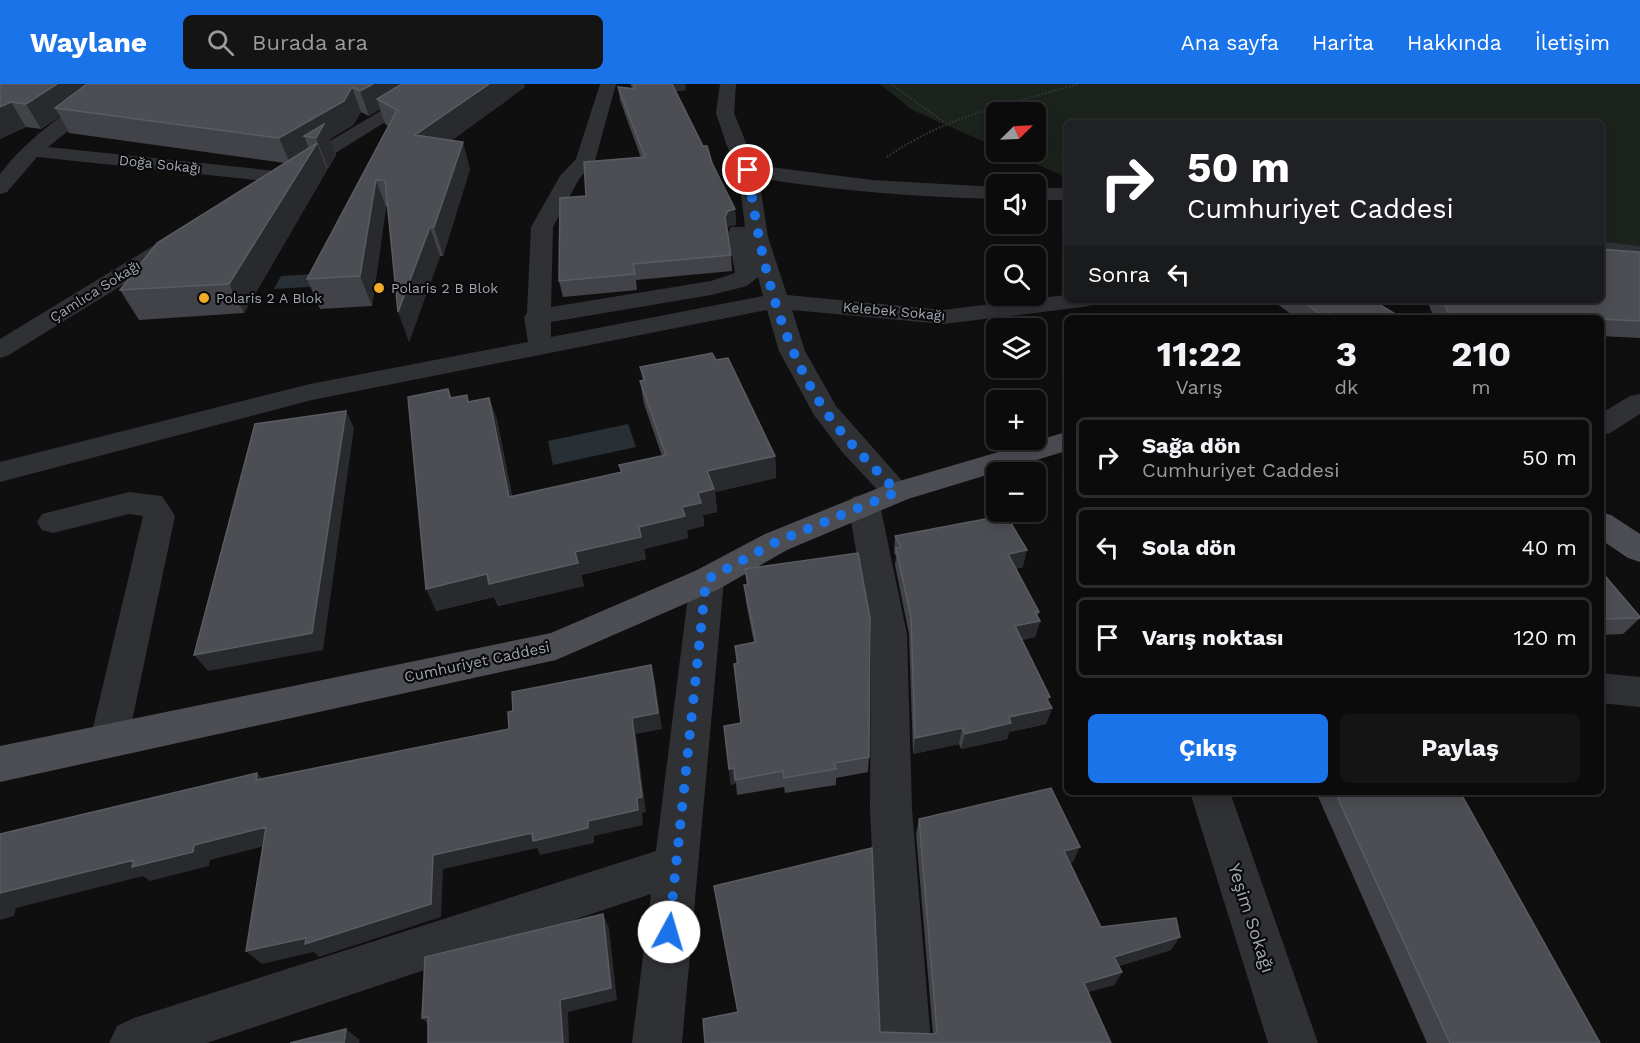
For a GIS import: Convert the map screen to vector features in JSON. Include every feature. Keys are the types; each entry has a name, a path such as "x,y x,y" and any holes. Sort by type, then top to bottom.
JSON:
{"main road":[{"name":"Cumhuriyet Caddesi","path":"0,764 556,646 706,580 776,542 881,499 1064,444"},
{"path":"1604,526 1640,550"}],"street":[{"path":"0,188 9,174 30,155 119,84"},
{"path":"254,195 438,84"},
{"path":"538,346 536,316 542,227 570,176 585,161 608,84"},
{"path":"536,316 711,288 739,280 747,275 711,84"},
{"path":"728,84 724,113 748,170 757,237 792,351 824,409 853,446 881,499 889,634 891,809 906,1043"},
{"path":"0,164 30,155"},
{"name":"Doğa Sokağı","path":"30,155 284,177"},
{"path":"748,170 803,180 904,191 986,193"},
{"path":"1046,194 1064,194"},
{"name":"Çamlıca Sokağı","path":"0,350 193,231"},
{"path":"1604,248 1640,253"},
{"name":"Kelebek Sokağı","path":"0,472 310,392 776,301 943,317 1064,302"},
{"path":"1604,424 1640,402"},
{"path":"52,522 129,503 151,504 159,516 109,740"},
{"path":"657,1043 706,580"},
{"path":"1604,688 1640,692"},
{"name":"Yeşim Sokağı","path":"1211,795 1293,1043"},
{"path":"134,1043 676,865"}],"path":[{"path":"891,84 945,123"},
{"path":"885,158 918,135 945,123 1079,84"}],"shaded area":[{"path":"880,84 1640,84 1640,246 1604,241 1604,120 1064,120 1064,176 1031,162 1046,162 1046,102 986,102 986,143 912,110"},
{"path":"331,273 324,286 274,289 281,276"},
{"path":"628,424 636,447 553,465 548,441"}],"building":[{"path":"0,84 57,84 26,104 11,102 0,107"},
{"path":"87,84 373,84 360,91 352,87 344,101 279,138 55,108"},
{"path":"402,84 489,84 415,135 463,142 434,227 430,227 398,312 385,180 376,180 360,276 307,279 397,110 377,99"},
{"path":"633,84 672,84 703,146 707,146 712,163 735,209 728,211 725,217 731,255 633,264 635,274 559,281 560,198 586,196 584,162 645,157 618,87 635,89"},
{"path":"324,124 316,138 304,136"},
{"path":"317,143 229,284 120,290 157,243"},
{"path":"1604,249 1639,252 1640,254 1640,321 1604,319 1604,315 1449,315 1444,303 1604,303"},
{"path":"1305,303 1377,303 1397,315 1334,315 1329,312 1330,315 1321,315"},
{"path":"712,353 716,360 728,358 775,456 707,471 714,489 698,493 701,503 682,507 685,516 639,527 641,537 575,552 578,563 489,584 487,574 426,589 408,397 448,389 450,398 467,395 468,402 489,398 509,497 622,472 619,465 666,455 640,381 645,380 640,367"},
{"path":"346,411 312,633 194,655 255,424"},
{"path":"986,519 986,522 1010,522 1027,550 1008,554 1039,612 1035,612 1040,621 1015,626 1050,697 1046,698 1052,708 1009,717 1011,723 965,734 962,728 915,738 911,617 896,548 901,547 895,536"},
{"path":"858,553 870,618 869,757 834,763 836,769 784,778 783,771 735,780 734,768 729,769 724,726 741,723 734,664 738,663 735,646 756,642 744,585 748,585 745,569"},
{"path":"1604,575 1640,617 1604,619"},
{"path":"651,665 658,713 632,718 642,797 637,798 638,810 588,821 588,828 533,841 532,833 433,855 431,904 305,944 306,938 246,951 266,827 194,845 193,852 132,867 134,860 0,893 0,834 257,773 256,780 509,729 508,712 513,711 512,692"},
{"path":"1051,788 1080,847 1064,851 1101,927 1176,918 1180,937 1114,957 1122,972 1084,983 1111,1043 705,1043 703,1019 738,1012 714,886 872,848 880,1032 934,1034 937,1032 919,819"},
{"path":"1336,795 1462,795 1600,1043 1450,1043"},
{"path":"603,914 611,988 560,1000 563,1043 428,1043 428,1017 422,1018 425,957"},
{"path":"346,1029 344,1043 290,1043"}],"place":[{"name":"Polaris 2 B Blok","path":"379,288"},
{"name":"Polaris 2 A Blok","path":"204,298"}],"route":[{"path":"669,932 706,580 776,542 897,492 853,446 824,409 792,351 757,237 748,170"}]}
